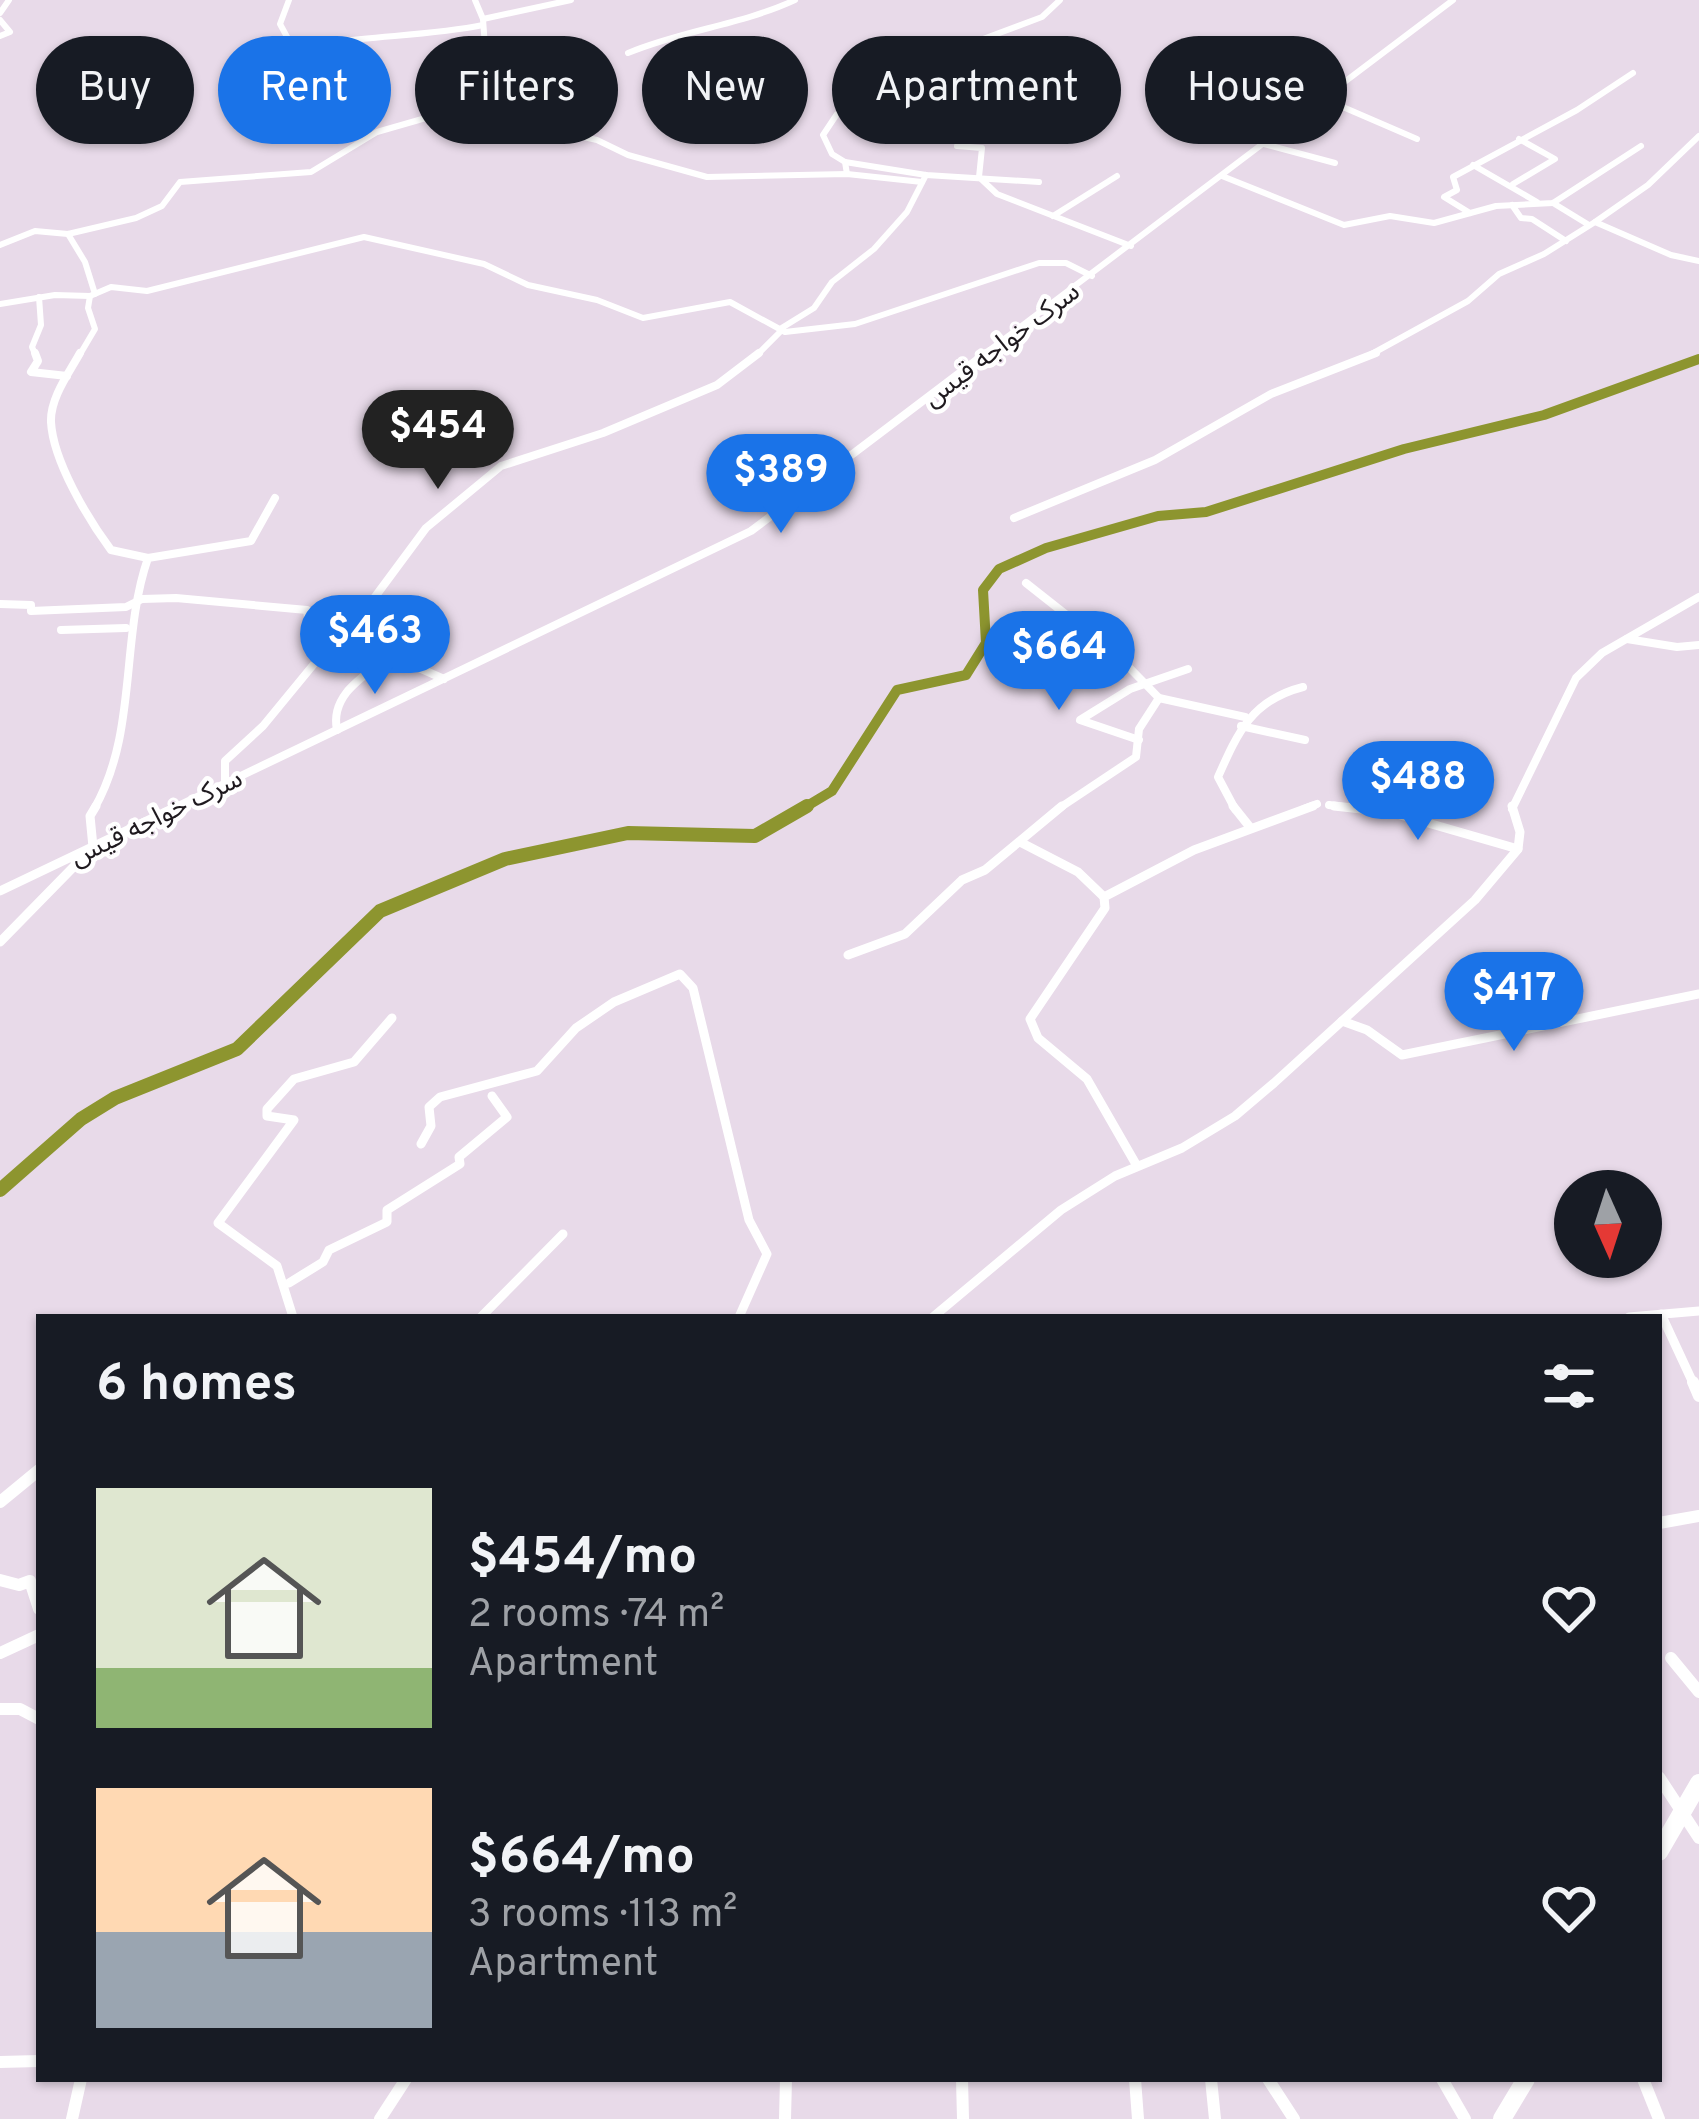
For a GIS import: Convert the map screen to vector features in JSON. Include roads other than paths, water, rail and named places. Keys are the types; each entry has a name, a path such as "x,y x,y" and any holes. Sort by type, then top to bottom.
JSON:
{"highway":[{"path":"1662,1847 1699,1784"},
{"path":"1502,2119 1524,2082"}],"street":[{"path":"0,36 10,32 0,16 9,1 19,0"},
{"path":"287,36 280,24 289,0"},
{"path":"475,0 484,36"},
{"path":"391,39 430,36 571,0"},
{"path":"628,53 670,36 759,17 795,0"},
{"path":"924,178 837,160 822,130 837,114 951,51 1047,15 1060,0"},
{"name":"سرک خواجه قیس","path":"1347,79 1453,0"},
{"path":"1470,213 1444,197 1456,190 1453,177 1634,73"},
{"path":"1347,109 1417,139"},
{"path":"0,245 35,231 68,234 152,211 169,200 180,182 311,172 377,132 415,121"},
{"path":"1014,518 1142,466 1271,394 1384,350 1468,302 1498,274 1592,224 1648,185 1699,136"},
{"path":"1514,184 1555,159 1519,139"},
{"path":"605,144 706,177 847,174 1039,182"},
{"path":"1264,144 1335,163"},
{"name":"سرک خواجه قیس","path":"0,891 752,531 1264,144"},
{"path":"957,146 982,148 982,179 997,194 1131,246"},
{"path":"1552,203 1641,146"},
{"path":"845,162 847,174"},
{"path":"1473,165 1514,184 1537,202"},
{"path":"1053,217 1117,176"},
{"path":"1222,176 1344,225 1390,216 1434,223 1512,205 1552,203 1592,224 1699,261"},
{"path":"226,783 225,761 263,726 366,609 426,527 501,466 603,433 743,370 781,330 814,308 832,282 874,250 908,212 925,186 924,178"},
{"path":"1512,205 1522,218 1532,218 1566,241"},
{"path":"68,234 85,262 93,295 88,308 96,321 67,376 51,422 80,508 111,550 148,558 251,541 274,497"},
{"path":"0,304 93,295 111,287 148,291 364,238 467,260 528,285 597,300 644,318 730,302 781,330 855,324 1039,263 1066,263 1092,276"},
{"path":"39,297 41,325 32,347 38,361 31,371 67,376"},
{"path":"0,942 93,847 90,816 110,788 126,628 148,558"},
{"path":"1026,583 1116,654 1159,698 1305,740"},
{"path":"937,1314 1061,1210 1235,1116 1475,900 1518,849 1520,832 1511,812 1513,802 1550,721 1573,691 1576,678 1602,653 1699,597"},
{"path":"0,604 31,604 31,611 176,598 307,610 308,618 344,629 387,658 444,679"},
{"path":"61,630 126,628"},
{"path":"1627,639 1678,647 1699,645"},
{"path":"337,730 334,709 339,698 387,658"},
{"path":"1139,740 1080,720 1130,688 1188,669"},
{"path":"1249,826 1224,795 1224,781 1218,777 1243,722 1268,695 1304,687"},
{"path":"848,955 905,934 962,880 985,870 1042,819 1136,757 1139,729 1159,698"},
{"path":"1104,897 1122,893 1170,862 1249,826 1323,804 1390,812 1518,849"},
{"path":"1020,842 1078,872 1104,897 1105,908 1030,1019 1038,1038 1087,1079 1137,1166"},
{"path":"421,1144 431,1126 430,1107 440,1096 537,1071 557,1046 570,1040 576,1028 614,1003 680,974 693,988 749,1220 767,1254 740,1314"},
{"path":"1342,1021 1367,1030 1402,1055 1699,994"},
{"path":"293,1314 289,1283 263,1251 218,1223 272,1150 292,1133 294,1120 267,1116 267,1109 286,1086 294,1078 354,1062 392,1018"},
{"path":"289,1283 322,1262 329,1250 387,1222 388,1210 460,1164 459,1157 507,1117 492,1096"},
{"path":"485,1314 518,1286 533,1262 563,1234"},
{"path":"1661,1314 1699,1311"},
{"path":"1662,1316 1699,1396"},
{"path":"0,1502 36,1473"},
{"path":"1662,1522 1699,1516"},
{"path":"0,1580 19,1585 31,1581 36,1598"},
{"path":"0,1653 36,1636"},
{"path":"1671,1658 1699,1692"},
{"path":"0,1709 20,1709 36,1717"},
{"path":"1662,1781 1699,1838"},
{"path":"0,2062 36,2061"},
{"path":"71,2119 80,2082"},
{"path":"380,2119 404,2082"},
{"path":"785,2119 786,2082"},
{"path":"962,2082 963,2119"},
{"path":"1135,2082 1138,2119"},
{"path":"1211,2082 1215,2119"},
{"path":"1270,2082 1294,2119"},
{"path":"1444,2082 1465,2119"},
{"path":"1644,2082 1659,2119"}],"waterway":[{"path":"807,806 832,791 897,690 966,675 986,643 983,590 999,569 1046,548 1158,516 1206,512 1404,449 1544,415 1699,359"},
{"path":"0,1190 81,1119 115,1098 237,1049 380,911 505,859 628,833 755,836 807,806"},
{"path":"802,809 807,806"}]}
